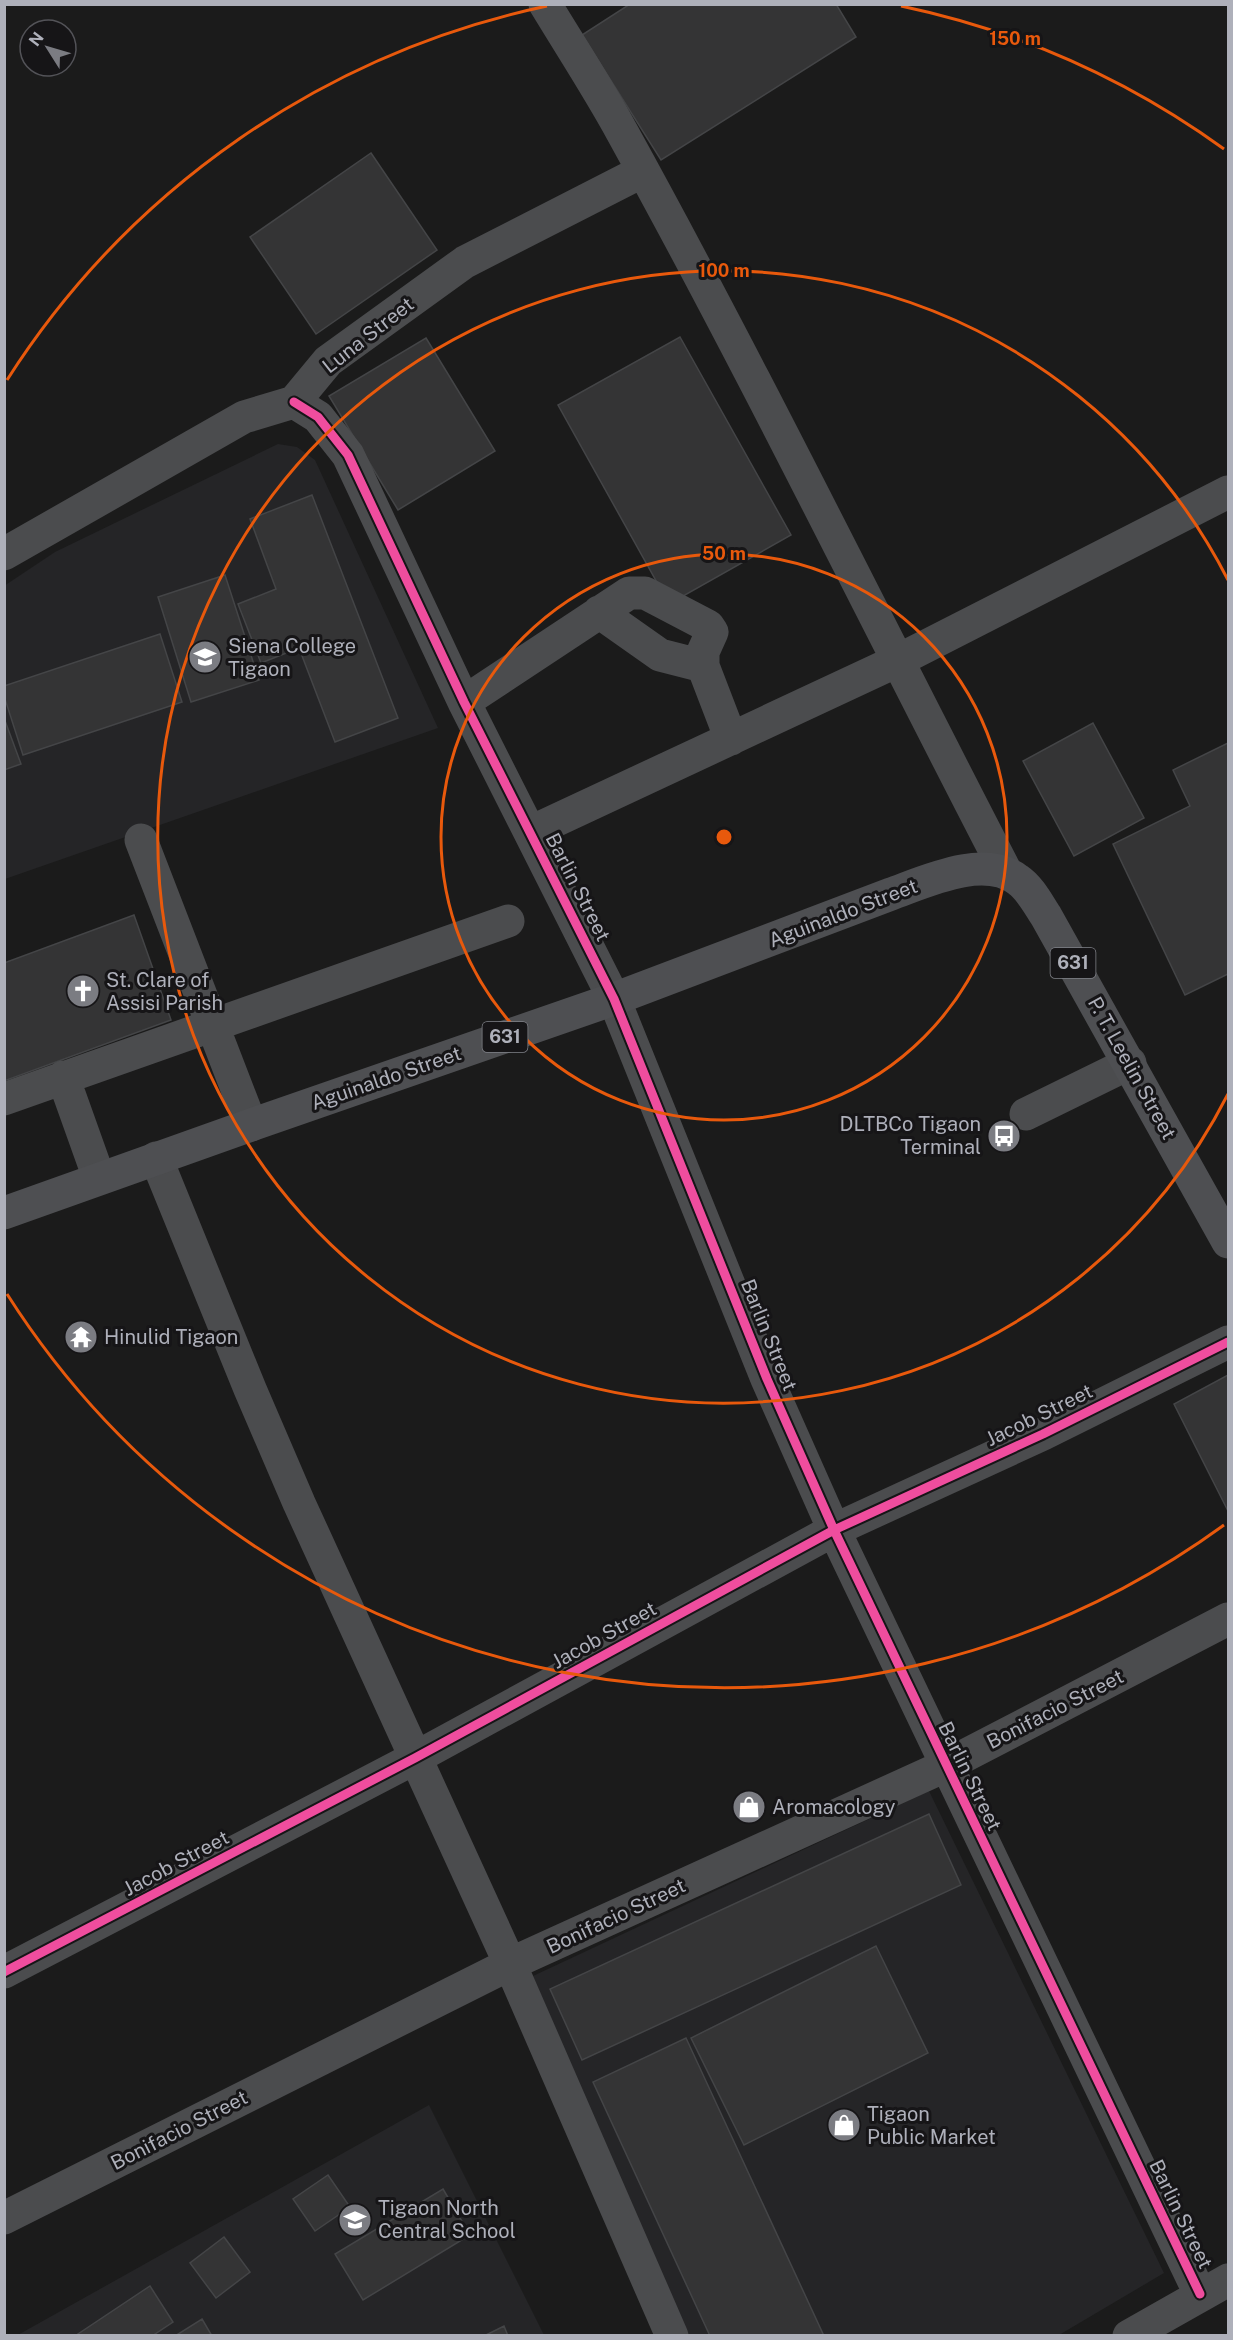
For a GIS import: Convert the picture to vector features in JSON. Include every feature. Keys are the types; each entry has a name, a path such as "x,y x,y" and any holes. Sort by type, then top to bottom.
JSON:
{"main road":[{"name":"Aguinaldo Street","path":"4,1213 614,999 931,880 987,868 1006,872"},
{"name":"P. T. Leelin Street","path":"1006,872 1020,881 1039,907 1130,1063 1228,1242"}],"street":[{"path":"545,4 621,130 760,388 1006,872"},
{"name":"Luna Street","path":"294,402 327,361 465,262 643,171"},
{"path":"4,554 244,417 294,402"},
{"name":"Barlin Street","path":"294,402 318,417 348,455 464,702 614,999 767,1379 834,1530 945,1766 1200,2294"},
{"path":"531,832 897,661 1228,492"},
{"path":"464,702 629,593 645,592 708,626 712,633 703,652 703,666 731,739"},
{"path":"599,612 660,655 703,666"},
{"path":"141,840 251,1125"},
{"path":"4,1100 63,1077 508,921"},
{"path":"1026,1114 1130,1063"},
{"path":"63,1077 99,1178"},
{"path":"156,1158 259,1410 510,1964 672,2336"},
{"name":"Jacob Street","path":"4,1972 415,1758 834,1530 1043,1434 1228,1342"},
{"name":"Bonifacio Street","path":"4,2218 510,1964 945,1766 1228,1619"},
{"path":"1129,2336 1228,2280"}],"shaded area":[{"name":"Siena College Tigaon","path":"278,444 297,447 315,460 438,728 5,879 4,586 55,552"},
{"name":"Tigaon Public Market","path":"929,1791 1164,2273 1059,2335 685,2335 533,1976"},
{"name":"Tigaon North Central School","path":"429,2105 544,2335 16,2336"}],"building":[{"path":"630,4 836,4 856,37 661,160 582,35"},
{"path":"371,153 437,250 316,334 250,237"},
{"path":"680,337 791,535 669,604 558,405"},
{"path":"426,338 495,451 398,510 329,396"},
{"path":"312,495 398,718 335,742 299,648 261,663 238,604 276,589 250,519"},
{"path":"225,575 259,680 191,702 158,597"},
{"path":"160,634 182,702 23,755 4,696 4,686"},
{"path":"4,718 21,764 4,770"},
{"path":"1093,723 1144,818 1074,856 1023,761"},
{"path":"1228,743 1228,974 1185,995 1113,844 1190,806 1173,770"},
{"name":"St. Clare of Assisi Parish","path":"134,915 171,1020 4,1081 4,963"},
{"path":"1228,1375 1228,1511 1174,1404"},
{"path":"929,1814 961,1885 582,2060 550,1989"},
{"path":"876,1946 928,2053 744,2145 691,2038"},
{"path":"686,2038 824,2336 710,2336 593,2082"},
{"path":"328,2175 350,2207 315,2231 293,2199"},
{"path":"443,2189 470,2235 363,2300 335,2254"},
{"path":"224,2237 250,2272 216,2298 190,2263"},
{"path":"150,2286 173,2322 152,2336 75,2336"},
{"path":"202,2319 212,2336 175,2336"},
{"path":"504,2326 508,2336 484,2336"}],"cycle path":[{"path":"294,402 318,417 348,455 464,702 614,999 767,1379 834,1530 1200,2294"},
{"path":"4,1972 415,1758 834,1530 1043,1434 1228,1342"}],"place":[{"name":"Siena College Tigaon","path":"205,657"},
{"name":"St. Clare of Assisi Parish","path":"83,991"},
{"name":"DLTBCo Tigaon Terminal","path":"1004,1136"},
{"name":"Hinulid Tigaon","path":"81,1337"},
{"name":"Aromacology","path":"749,1807"},
{"name":"Tigaon Public Market","path":"844,2125"},
{"name":"Tigaon North Central School","path":"355,2220"}]}
